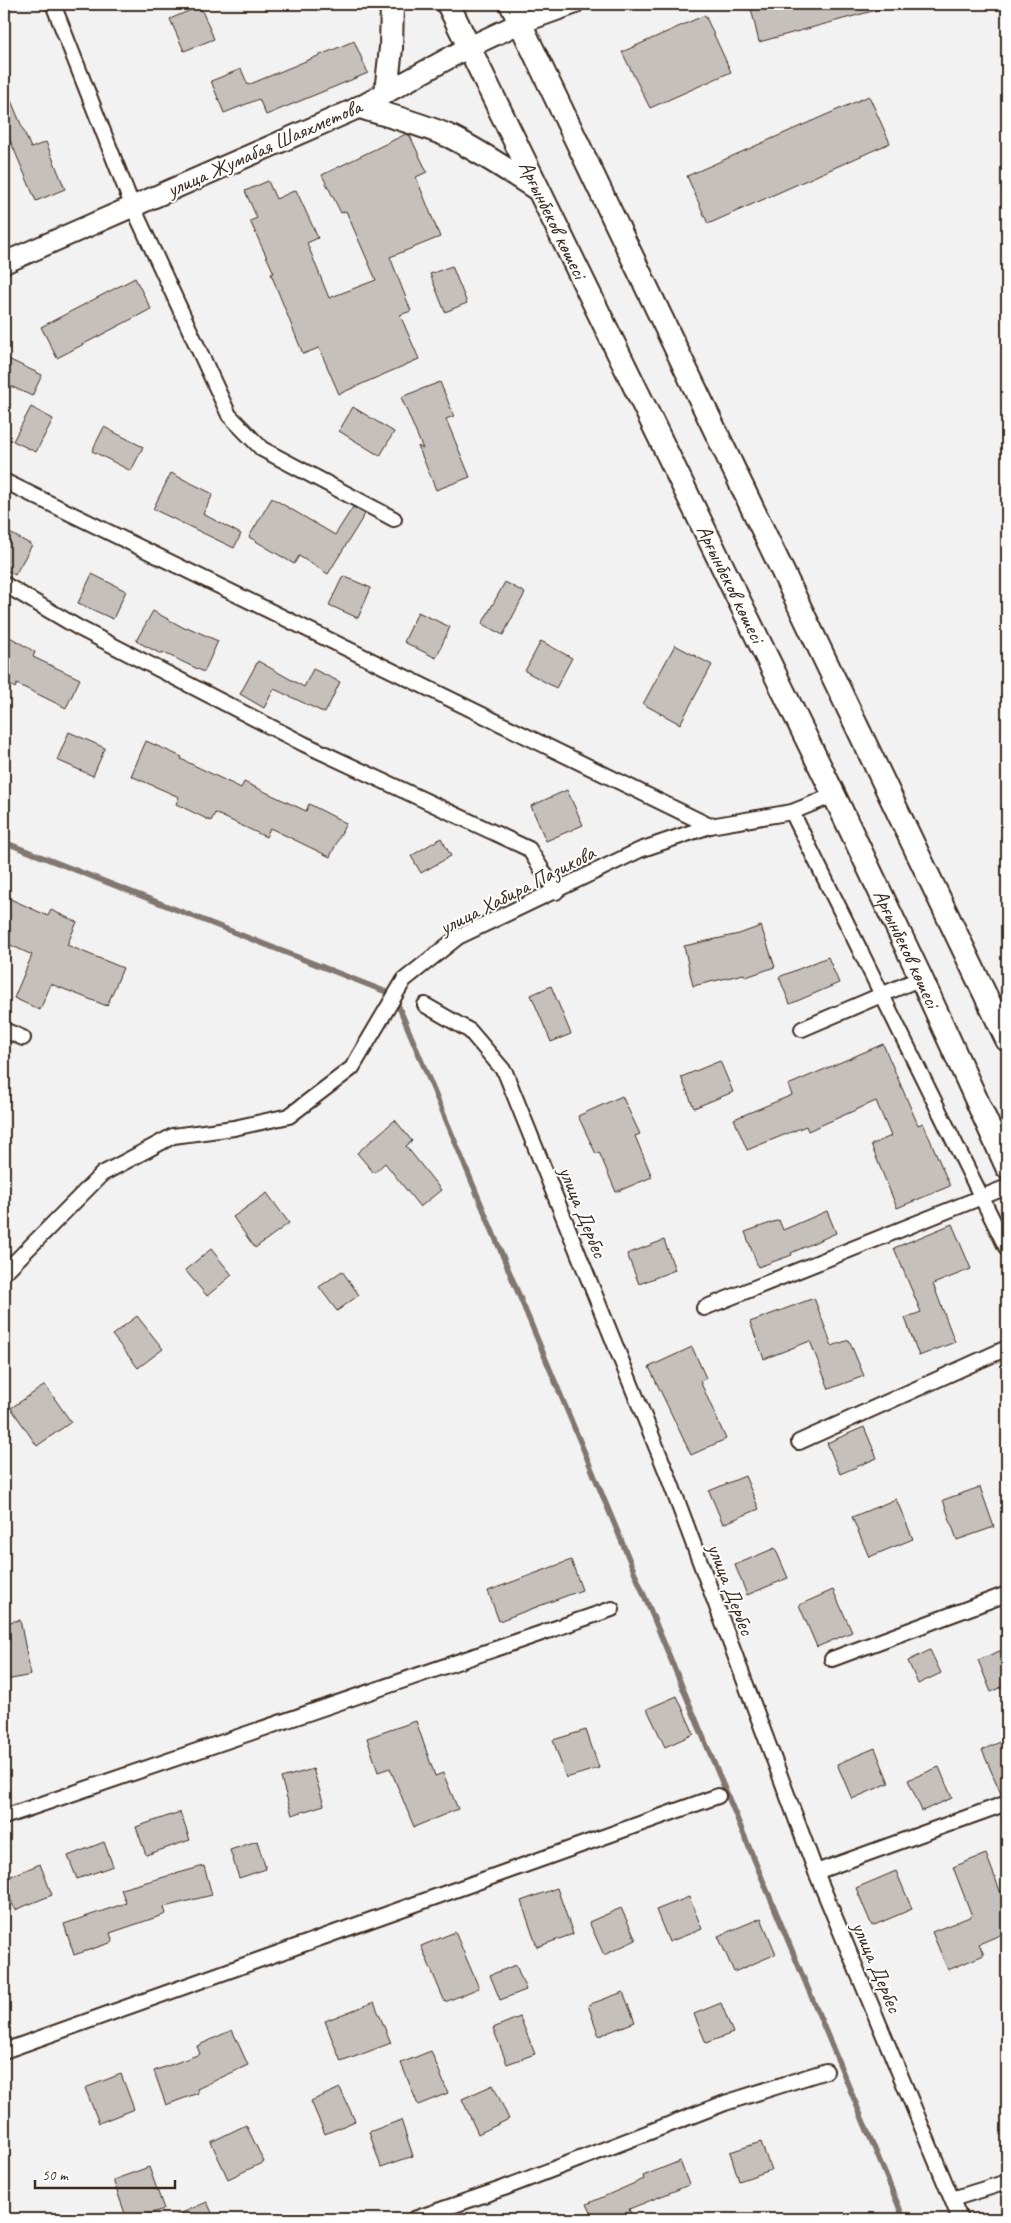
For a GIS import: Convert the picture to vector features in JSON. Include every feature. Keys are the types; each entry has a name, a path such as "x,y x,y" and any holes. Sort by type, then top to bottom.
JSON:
{"main road":[{"path":"386,92 391,48 392,4"},
{"name":"Арғынбеков көшесі","path":"448,4 537,190 834,795 921,978 1007,1166"},
{"path":"516,13 1007,1040"},
{"path":"360,107 407,121 450,137 481,153 537,190"}],"street":[{"path":"53,4 132,206 229,415 262,449 394,519"},
{"name":"улица Жумабая Шаяхметова","path":"4,263 360,107 469,47 516,13 573,4"},
{"path":"4,481 710,826"},
{"path":"4,584 79,628 304,744 529,849 556,892"},
{"name":"улица Хабира Пазикова","path":"4,1272 102,1174 173,1136 234,1128 289,1116 352,1068 404,980 458,937 556,892 640,850 710,826 792,812 834,795"},
{"path":"792,812 1007,1249"},
{"path":"802,1029 921,978"},
{"name":"улица Дербес","path":"425,1005 470,1031 505,1072 668,1476 816,1872 960,2219"},
{"path":"4,1030 23,1038"},
{"path":"704,1308 1007,1187"},
{"path":"799,1442 1007,1348"},
{"path":"832,1659 1007,1594"},
{"path":"4,1817 612,1609"},
{"path":"4,2051 718,1796"},
{"path":"816,1872 1007,1804"},
{"path":"414,2219 512,2185 725,2103 826,2071"},
{"path":"952,2199 1007,2182"}],"building":[{"path":"750,4 879,4 880,9 759,42"},
{"path":"200,6 214,39 184,51 170,19"},
{"path":"705,15 731,72 650,108 622,52"},
{"path":"354,41 368,73 266,115 259,99 224,113 211,81 241,69 248,85"},
{"path":"4,84 31,148 46,142 65,189 36,201 7,133 4,134"},
{"path":"869,96 890,143 708,224 687,176"},
{"path":"406,134 410,136 427,172 416,177 440,237 390,257 411,311 400,315 419,359 339,394 319,348 303,354 271,274 274,273 250,221 257,218 245,191 268,181 276,199 296,190 318,238 307,243 329,298 376,280 346,211 341,213 322,175"},
{"path":"452,266 467,303 445,312 430,274"},
{"path":"135,278 151,309 57,358 41,327"},
{"path":"4,357 42,375 32,396 4,383"},
{"path":"440,382 454,416 446,419 470,477 436,490 418,446 423,449 401,397"},
{"path":"31,407 53,419 36,452 13,441"},
{"path":"353,407 394,432 380,456 339,431"},
{"path":"104,427 143,447 131,471 92,451"},
{"path":"171,473 213,494 203,514 241,534 234,548 153,509"},
{"path":"272,498 335,535 353,507 365,514 328,574 299,556 294,564 249,537"},
{"path":"4,530 32,545 15,575 4,569"},
{"path":"92,574 126,591 113,619 78,603"},
{"path":"343,576 371,588 358,618 329,605"},
{"path":"505,582 525,593 503,635 482,624"},
{"path":"153,611 186,629 187,627 218,641 204,672 136,641"},
{"path":"418,612 450,627 436,658 404,642"},
{"path":"10,637 35,652 33,657 80,679 66,708 17,684 15,688 4,681 4,647"},
{"path":"541,641 572,658 556,688 525,671"},
{"path":"675,645 712,665 680,724 643,704"},
{"path":"258,661 304,687 313,669 340,682 325,713 274,689 264,708 240,694"},
{"path":"69,732 105,748 93,776 57,760"},
{"path":"146,741 182,757 181,759 241,788 244,782 306,811 309,804 346,823 330,857 270,828 266,837 215,813 211,821 176,804 179,797 131,776"},
{"path":"567,790 583,825 546,841 531,806"},
{"path":"441,838 451,856 421,873 411,856"},
{"path":"4,896 48,916 51,910 77,922 67,945 123,968 107,1006 51,984 40,1010 14,998 32,955 4,942"},
{"path":"761,926 775,967 746,977 744,974 693,986 684,946 739,934"},
{"path":"828,957 839,983 790,1004 779,977"},
{"path":"551,986 571,1034 551,1042 531,995"},
{"path":"883,1044 918,1125 923,1123 950,1186 897,1208 871,1145 891,1136 876,1101 808,1131 806,1126 747,1150 734,1119 792,1095 788,1085"},
{"path":"720,1061 733,1092 694,1108 681,1077"},
{"path":"622,1096 640,1134 635,1136 652,1177 616,1192 599,1152 596,1154 578,1116"},
{"path":"395,1120 412,1141 406,1146 441,1190 420,1207 385,1163 374,1173 357,1153"},
{"path":"267,1193 289,1223 255,1248 233,1217"},
{"path":"827,1211 836,1233 791,1253 792,1255 758,1267 745,1232 779,1220 783,1230"},
{"path":"952,1224 971,1269 933,1284 955,1342 919,1356 905,1318 921,1312 894,1248"},
{"path":"664,1240 675,1270 639,1284 627,1254"},
{"path":"211,1249 232,1275 207,1296 185,1270"},
{"path":"342,1271 359,1295 337,1311 319,1287"},
{"path":"814,1298 832,1346 849,1340 864,1376 829,1389 810,1341 764,1359 750,1322"},
{"path":"137,1316 163,1349 138,1368 112,1335"},
{"path":"692,1347 706,1378 700,1381 726,1439 691,1455 649,1367"},
{"path":"45,1385 71,1422 37,1446 11,1408"},
{"path":"864,1427 877,1458 840,1474 827,1443"},
{"path":"745,1476 759,1509 723,1524 709,1491"},
{"path":"980,1487 994,1527 957,1540 943,1500"},
{"path":"896,1499 913,1539 869,1557 852,1517"},
{"path":"775,1548 788,1578 747,1595 735,1565"},
{"path":"571,1560 582,1590 499,1621 488,1591"},
{"path":"833,1590 852,1632 817,1647 799,1605"},
{"path":"20,1620 31,1675 7,1680 4,1665 4,1623"},
{"path":"1007,1648 1007,1685 991,1692 978,1660"},
{"path":"930,1650 941,1673 918,1684 908,1661"},
{"path":"677,1696 694,1734 665,1747 647,1709"},
{"path":"416,1721 435,1776 443,1773 458,1809 414,1827 390,1768 378,1772 367,1738"},
{"path":"586,1730 599,1768 566,1778 553,1740"},
{"path":"1007,1739 1007,1794 1002,1796 982,1750"},
{"path":"875,1748 889,1783 852,1799 837,1764"},
{"path":"939,1767 952,1798 922,1811 908,1780"},
{"path":"313,1769 324,1805 292,1815 281,1778"},
{"path":"180,1812 190,1840 146,1855 136,1827"},
{"path":"257,1841 266,1869 239,1878 230,1850"},
{"path":"104,1842 113,1866 77,1879 68,1856"},
{"path":"986,1854 1007,1909 1007,1932 979,1944 984,1955 948,1970 932,1932 972,1916 953,1867"},
{"path":"40,1864 52,1895 15,1910 4,1884 4,1879"},
{"path":"204,1866 212,1895 164,1907 166,1914 110,1933 113,1942 74,1955 64,1924 126,1903 121,1889"},
{"path":"896,1871 912,1909 872,1926 856,1888"},
{"path":"557,1888 573,1934 537,1947 521,1901"},
{"path":"689,1897 702,1929 669,1942 656,1910"},
{"path":"621,1908 636,1940 604,1955 589,1922"},
{"path":"761,1918 776,1954 734,1972 718,1936"},
{"path":"455,1932 479,1988 445,2002 421,1946"},
{"path":"516,1965 526,1990 500,2000 490,1975"},
{"path":"623,1992 635,2022 599,2036 588,2005"},
{"path":"374,2002 391,2043 341,2062 325,2021"},
{"path":"721,2003 733,2033 706,2043 694,2014"},
{"path":"520,2017 535,2054 507,2064 493,2028"},
{"path":"232,2030 248,2065 197,2089 198,2093 166,2105 154,2071 200,2054 197,2046"},
{"path":"431,2051 448,2093 418,2105 401,2063"},
{"path":"121,2074 134,2109 99,2123 85,2088"},
{"path":"493,2085 509,2119 478,2134 462,2099"},
{"path":"340,2088 355,2121 325,2134 311,2101"},
{"path":"401,2120 413,2156 381,2167 369,2132"},
{"path":"246,2125 264,2162 228,2179 211,2142"},
{"path":"761,2142 771,2170 739,2181 730,2152"},
{"path":"680,2161 689,2185 629,2209 633,2219 594,2219 587,2204 644,2179 643,2176"},
{"path":"149,2167 164,2209 135,2219 127,2219 113,2180"},
{"path":"207,2202 215,2219 168,2219"}],"waterway":[{"path":"4,842 394,995 904,2219"}]}
